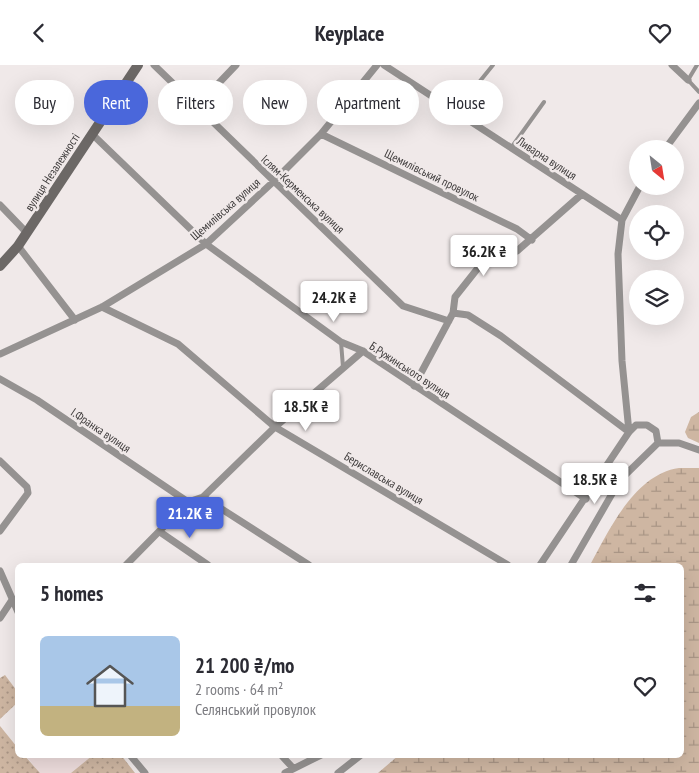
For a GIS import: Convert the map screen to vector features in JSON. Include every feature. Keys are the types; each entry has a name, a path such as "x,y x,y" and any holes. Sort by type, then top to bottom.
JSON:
{"street":[{"name":"вулиця Незалежності","path":"0,266 27,233 138,65"},
{"name":"Іслям-Керменська вулиця","path":"154,65 169,80"},
{"path":"222,80 236,65"},
{"name":"Щемилівська вулиця","path":"0,354 102,307 206,243 273,182 321,134 377,65"},
{"name":"Ливарна вулиця","path":"384,65 429,95"},
{"path":"672,65 688,80"},
{"path":"672,140 699,103"},
{"name":"Іслям-Керменська вулиця","path":"214,125 402,306 449,321"},
{"name":"Ливарна вулиця","path":"475,125 622,220"},
{"name":"Б.Ружинського вулиця","path":"92,134 206,243 341,342 363,351 586,499"},
{"name":"Щемилівський провулок","path":"321,134 517,229 532,240"},
{"path":"414,386 453,313 455,297 478,268 517,251 532,240 582,194"},
{"path":"629,431 622,361 618,254 622,220 635,195"},
{"path":"0,205 27,233"},
{"path":"18,246 75,320"},
{"name":"Бериславська вулиця","path":"102,307 178,344 275,427 505,563"},
{"path":"453,313 468,315 501,335 629,431"},
{"path":"128,563 188,502 203,497 275,427 363,351"},
{"name":"І.Франка вулиця","path":"0,379 37,400 188,502"},
{"path":"541,563 586,499 629,431 636,425 647,425 656,431 658,443"},
{"path":"572,563 620,480 658,443 679,443 699,450"},
{"path":"0,461 27,487 28,493 0,531"},
{"path":"203,497 306,563"},
{"path":"160,532 205,563"},
{"path":"0,571 15,606"},
{"path":"0,618 12,600"},
{"path":"132,758 145,773"},
{"path":"284,758 293,768"},
{"path":"285,773 315,758"},
{"path":"338,773 357,758"}],"lane":[{"path":"481,80 493,65"},
{"path":"697,65 688,80 699,93"},
{"path":"511,148 544,102"},
{"path":"341,342 343,368"}],"shaded area":[{"path":"28,758 89,758 71,773 40,773"}],"green space":[{"path":"699,412 699,443 688,438 685,432 691,417"},
{"path":"679,468 699,468 699,773 378,773 396,758 684,758 684,563 591,563 625,506 649,481 663,472"},
{"path":"5,675 15,688 15,705 0,719 0,678"},
{"path":"0,726 15,745 15,758 27,758 40,773 0,773"},
{"path":"89,758 123,758 135,773 71,773"}]}
